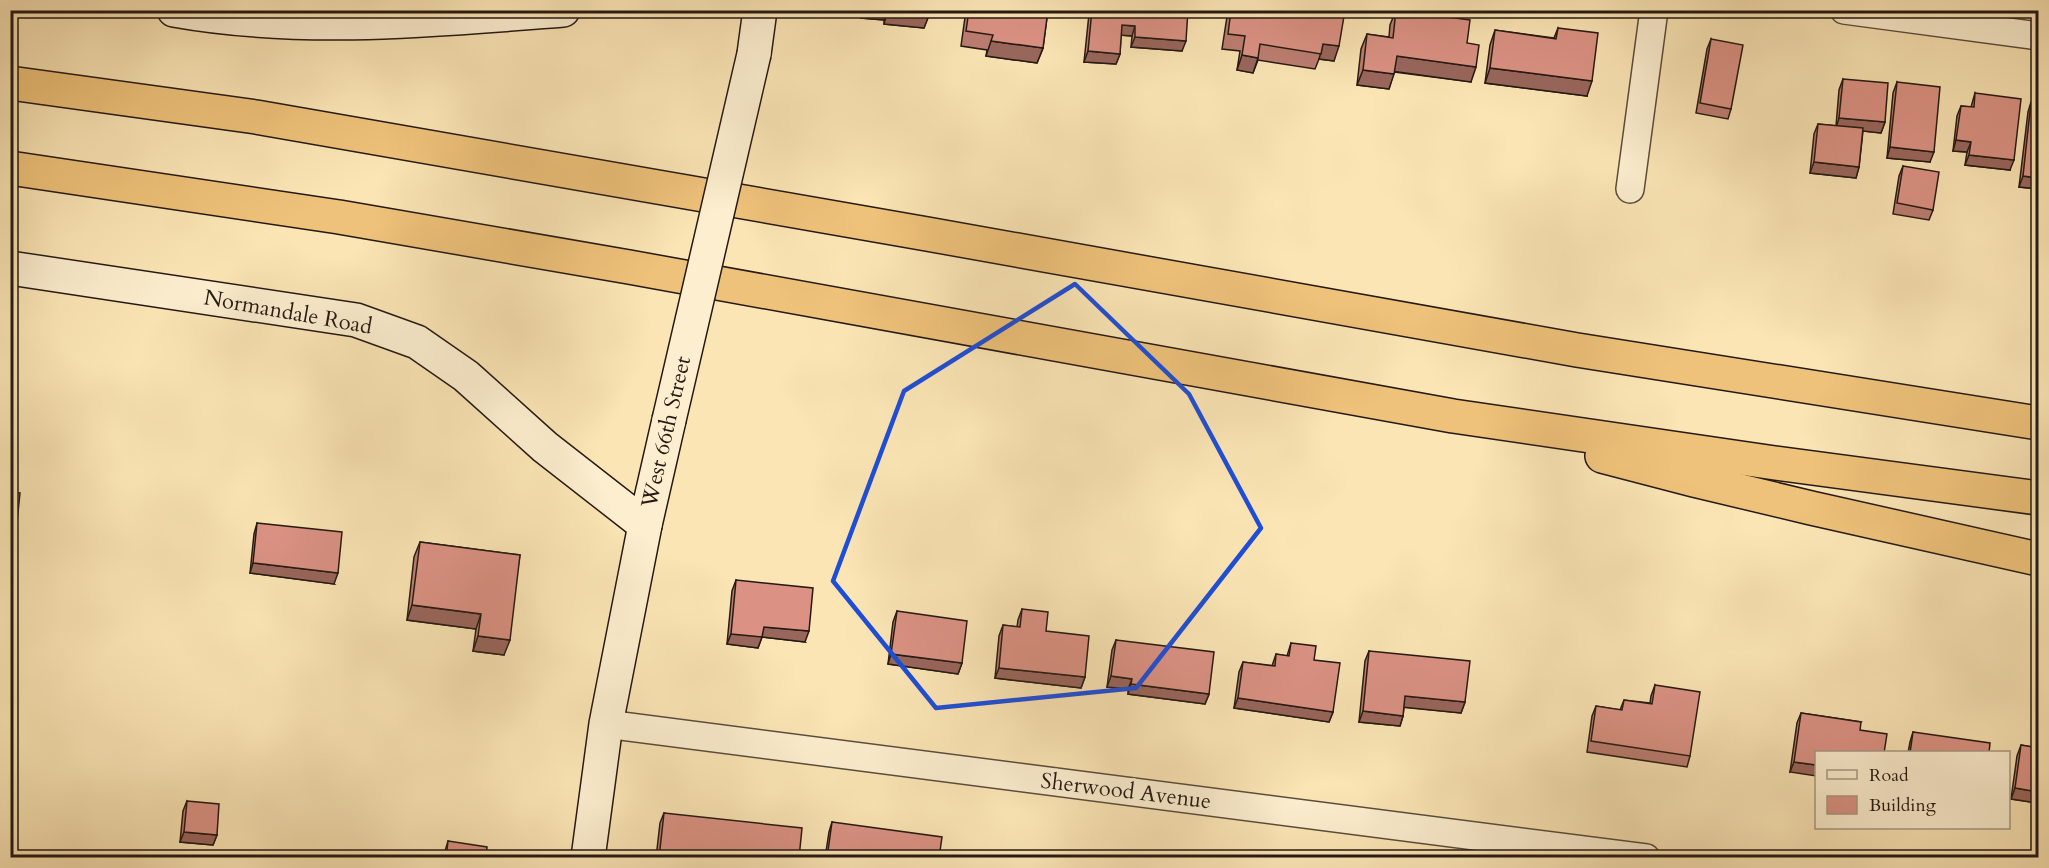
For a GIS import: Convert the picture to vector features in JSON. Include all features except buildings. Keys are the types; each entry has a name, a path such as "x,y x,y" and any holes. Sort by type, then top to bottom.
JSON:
{"highway":[{"path":"10,83 268,119 1578,350 2038,423"},
{"path":"10,168 339,217 1453,416 1774,463 2038,498"},
{"path":"1453,416 1694,480 2038,559"}],"street":[{"path":"174,10 205,16 301,24 410,22 562,10"},
{"name":"West 66th Street","path":"588,858 606,724 645,525 754,54 760,10"},
{"path":"1630,189 1654,10"},
{"path":"1844,10 2038,36"},
{"name":"Normandale Road","path":"10,268 356,320 417,342 466,376 545,447 645,525"},
{"name":"Sherwood Avenue","path":"606,724 1511,849 1646,858"}],"highlighted area":[{"path":"1075,284 1189,394 1261,528 1136,688 936,708 833,581 904,391"}]}
